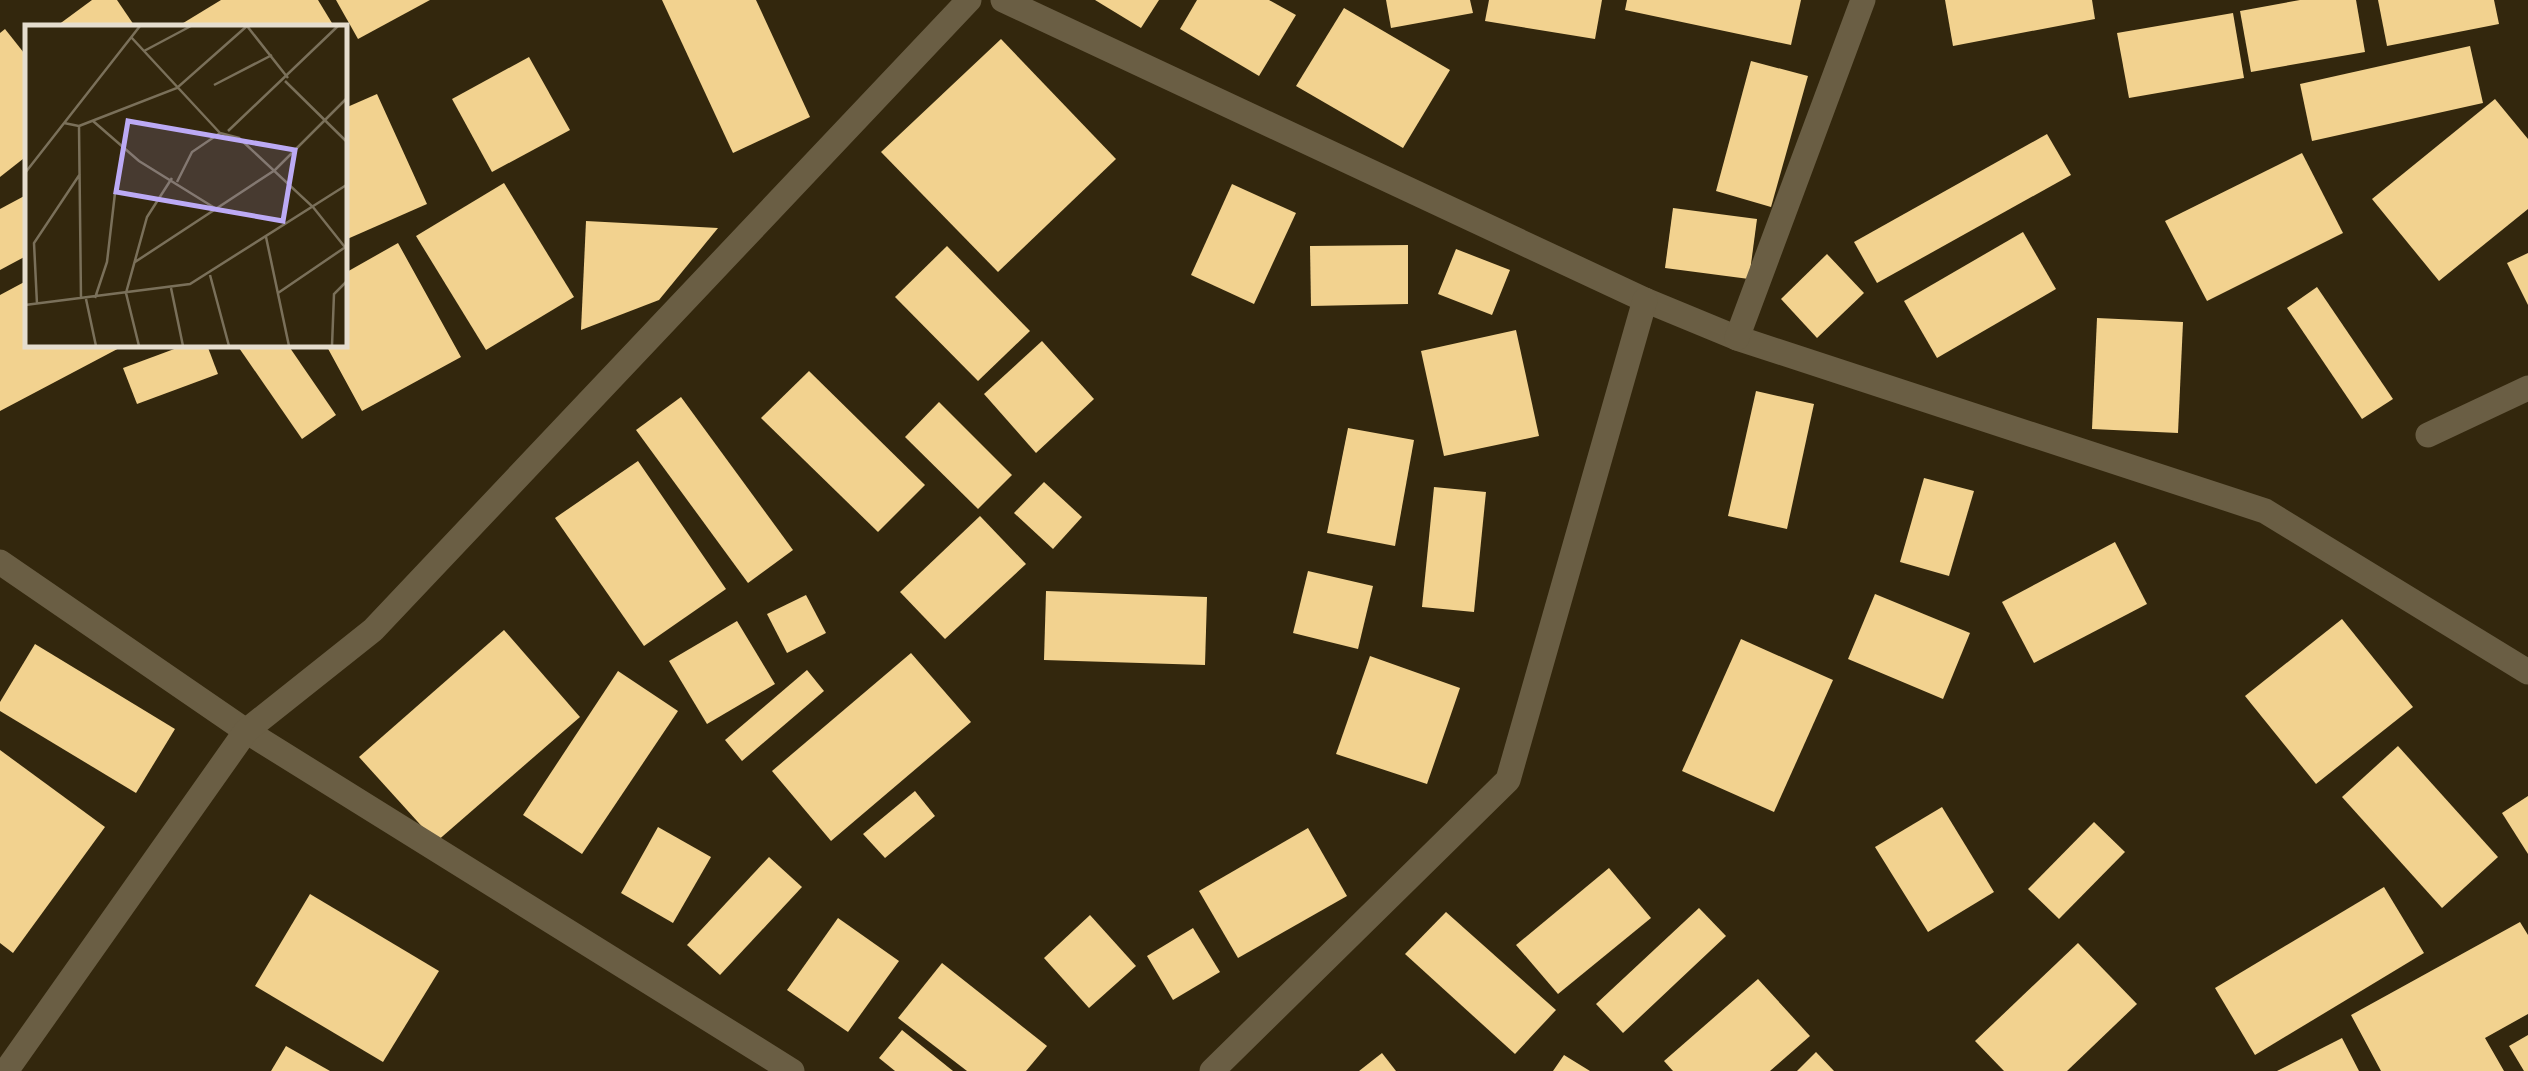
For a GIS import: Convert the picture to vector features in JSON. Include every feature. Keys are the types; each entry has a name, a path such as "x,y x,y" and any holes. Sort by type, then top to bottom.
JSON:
{"street":[{"path":"6,1071 246,731 373,630 968,0"},
{"path":"1003,0 1645,300 1737,338 2265,511 2528,672"},
{"path":"1737,338 1863,0"},
{"path":"1212,1071 1508,780 1645,300"},
{"path":"2428,435 2528,388"},
{"path":"0,562 246,731 792,1071"}],"building":[{"path":"92,0 117,0 134,25 58,25"},
{"path":"221,0 318,0 333,25 180,25"},
{"path":"336,0 430,0 358,39"},
{"path":"662,0 756,0 810,117 733,153"},
{"path":"1095,0 1159,0 1141,28"},
{"path":"1197,0 1269,0 1296,15 1259,76 1180,29"},
{"path":"1386,0 1470,0 1473,13 1391,28"},
{"path":"1489,0 1602,0 1595,39 1485,21"},
{"path":"1627,0 1801,0 1791,45 1625,10"},
{"path":"1945,0 2092,0 2095,19 1953,46"},
{"path":"2300,0 2356,0 2365,52 2251,72 2240,11"},
{"path":"2378,0 2494,0 2499,24 2387,46"},
{"path":"1344,8 1450,70 1403,148 1296,86"},
{"path":"2233,13 2244,78 2129,98 2117,33"},
{"path":"5,29 25,54 25,157 0,177 0,33"},
{"path":"1001,39 1116,159 998,272 881,152"},
{"path":"2470,46 2483,103 2312,141 2300,84"},
{"path":"529,57 570,130 492,172 452,99"},
{"path":"1751,61 1808,76 1771,207 1716,191"},
{"path":"377,94 427,204 348,239 348,107"},
{"path":"2495,99 2528,139 2528,209 2439,281 2372,199"},
{"path":"2047,134 2071,175 1877,283 1854,242"},
{"path":"2302,153 2343,233 2207,301 2165,221"},
{"path":"504,183 574,297 486,350 416,236"},
{"path":"1232,184 1296,213 1254,304 1191,275"},
{"path":"25,196 25,257 0,270 0,209"},
{"path":"1673,208 1757,219 1749,279 1665,268"},
{"path":"586,221 718,228 659,300 581,330"},
{"path":"2023,232 2056,289 1937,358 1904,301"},
{"path":"398,243 461,357 362,411 328,348 348,348 348,271"},
{"path":"1408,245 1408,304 1311,306 1310,246"},
{"path":"947,246 1030,331 978,381 895,297"},
{"path":"1456,249 1510,270 1492,315 1438,294"},
{"path":"2528,253 2528,305 2507,263"},
{"path":"1827,254 1864,293 1817,338 1781,299"},
{"path":"25,282 25,348 119,348 0,411 0,295"},
{"path":"2317,287 2393,399 2362,419 2287,308"},
{"path":"2097,318 2183,322 2178,433 2092,429"},
{"path":"1516,330 1539,436 1444,456 1421,351"},
{"path":"1042,341 1094,399 1036,453 984,394"},
{"path":"177,348 208,348 218,374 137,404 123,368"},
{"path":"239,348 290,348 336,415 302,439"},
{"path":"809,371 925,485 878,532 761,418"},
{"path":"1756,391 1814,404 1787,529 1728,516"},
{"path":"681,397 793,550 748,583 636,430"},
{"path":"939,402 1012,475 978,509 905,437"},
{"path":"1348,428 1414,440 1395,546 1327,533"},
{"path":"638,461 726,589 644,646 555,518"},
{"path":"1924,478 1974,491 1949,576 1900,562"},
{"path":"1044,482 1082,517 1053,549 1014,513"},
{"path":"1434,487 1486,492 1474,612 1422,607"},
{"path":"980,516 1026,564 945,639 900,592"},
{"path":"2115,542 2147,604 2034,663 2002,602"},
{"path":"1308,571 1373,586 1358,649 1293,633"},
{"path":"1046,591 1207,597 1205,665 1044,660"},
{"path":"1875,594 1970,633 1943,699 1848,659"},
{"path":"806,595 826,633 787,653 767,614"},
{"path":"2342,619 2413,707 2316,784 2245,696"},
{"path":"737,621 775,684 707,724 669,661"},
{"path":"504,630 580,717 436,842 359,757"},
{"path":"1741,639 1833,680 1774,812 1682,771"},
{"path":"35,644 175,729 136,793 0,711 0,702"},
{"path":"911,653 971,722 831,841 772,771"},
{"path":"1370,656 1460,688 1427,784 1336,754"},
{"path":"807,670 824,691 742,761 725,740"},
{"path":"618,671 678,711 582,854 523,815"},
{"path":"2398,746 2498,857 2442,908 2342,797"},
{"path":"0,750 105,827 13,953 0,943"},
{"path":"915,791 935,816 885,858 863,834"},
{"path":"2528,796 2528,854 2502,813"},
{"path":"1942,807 1994,892 1928,932 1875,847"},
{"path":"2094,822 2125,852 2059,919 2028,889"},
{"path":"658,827 711,857 673,923 621,893"},
{"path":"1308,828 1347,896 1238,958 1199,891"},
{"path":"769,857 802,887 720,975 687,945"},
{"path":"1609,868 1651,918 1558,994 1516,945"},
{"path":"2384,887 2424,953 2255,1055 2215,988"},
{"path":"310,894 439,971 383,1062 255,986"},
{"path":"1699,908 1726,936 1623,1033 1596,1004"},
{"path":"1446,912 1556,1010 1515,1054 1405,954"},
{"path":"1090,915 1136,966 1089,1008 1044,958"},
{"path":"838,918 899,961 848,1032 787,990"},
{"path":"2520,922 2528,935 2528,1014 2485,1038 2504,1071 2381,1071 2351,1015"},
{"path":"1193,928 1220,972 1173,1000 1147,956"},
{"path":"2078,943 2137,1004 2067,1071 2004,1071 1975,1041"},
{"path":"942,963 1047,1046 1026,1071 967,1071 898,1018"},
{"path":"1758,979 1810,1036 1770,1071 1673,1071 1664,1061"},
{"path":"902,1030 953,1071 895,1071 879,1058"},
{"path":"2528,1035 2528,1071 2524,1071 2509,1046"},
{"path":"2342,1038 2359,1071 2277,1071"},
{"path":"286,1046 330,1071 271,1071"},
{"path":"1816,1052 1834,1071 1797,1071"},
{"path":"1382,1053 1396,1071 1359,1071"},
{"path":"1564,1055 1590,1071 1553,1071"}]}
